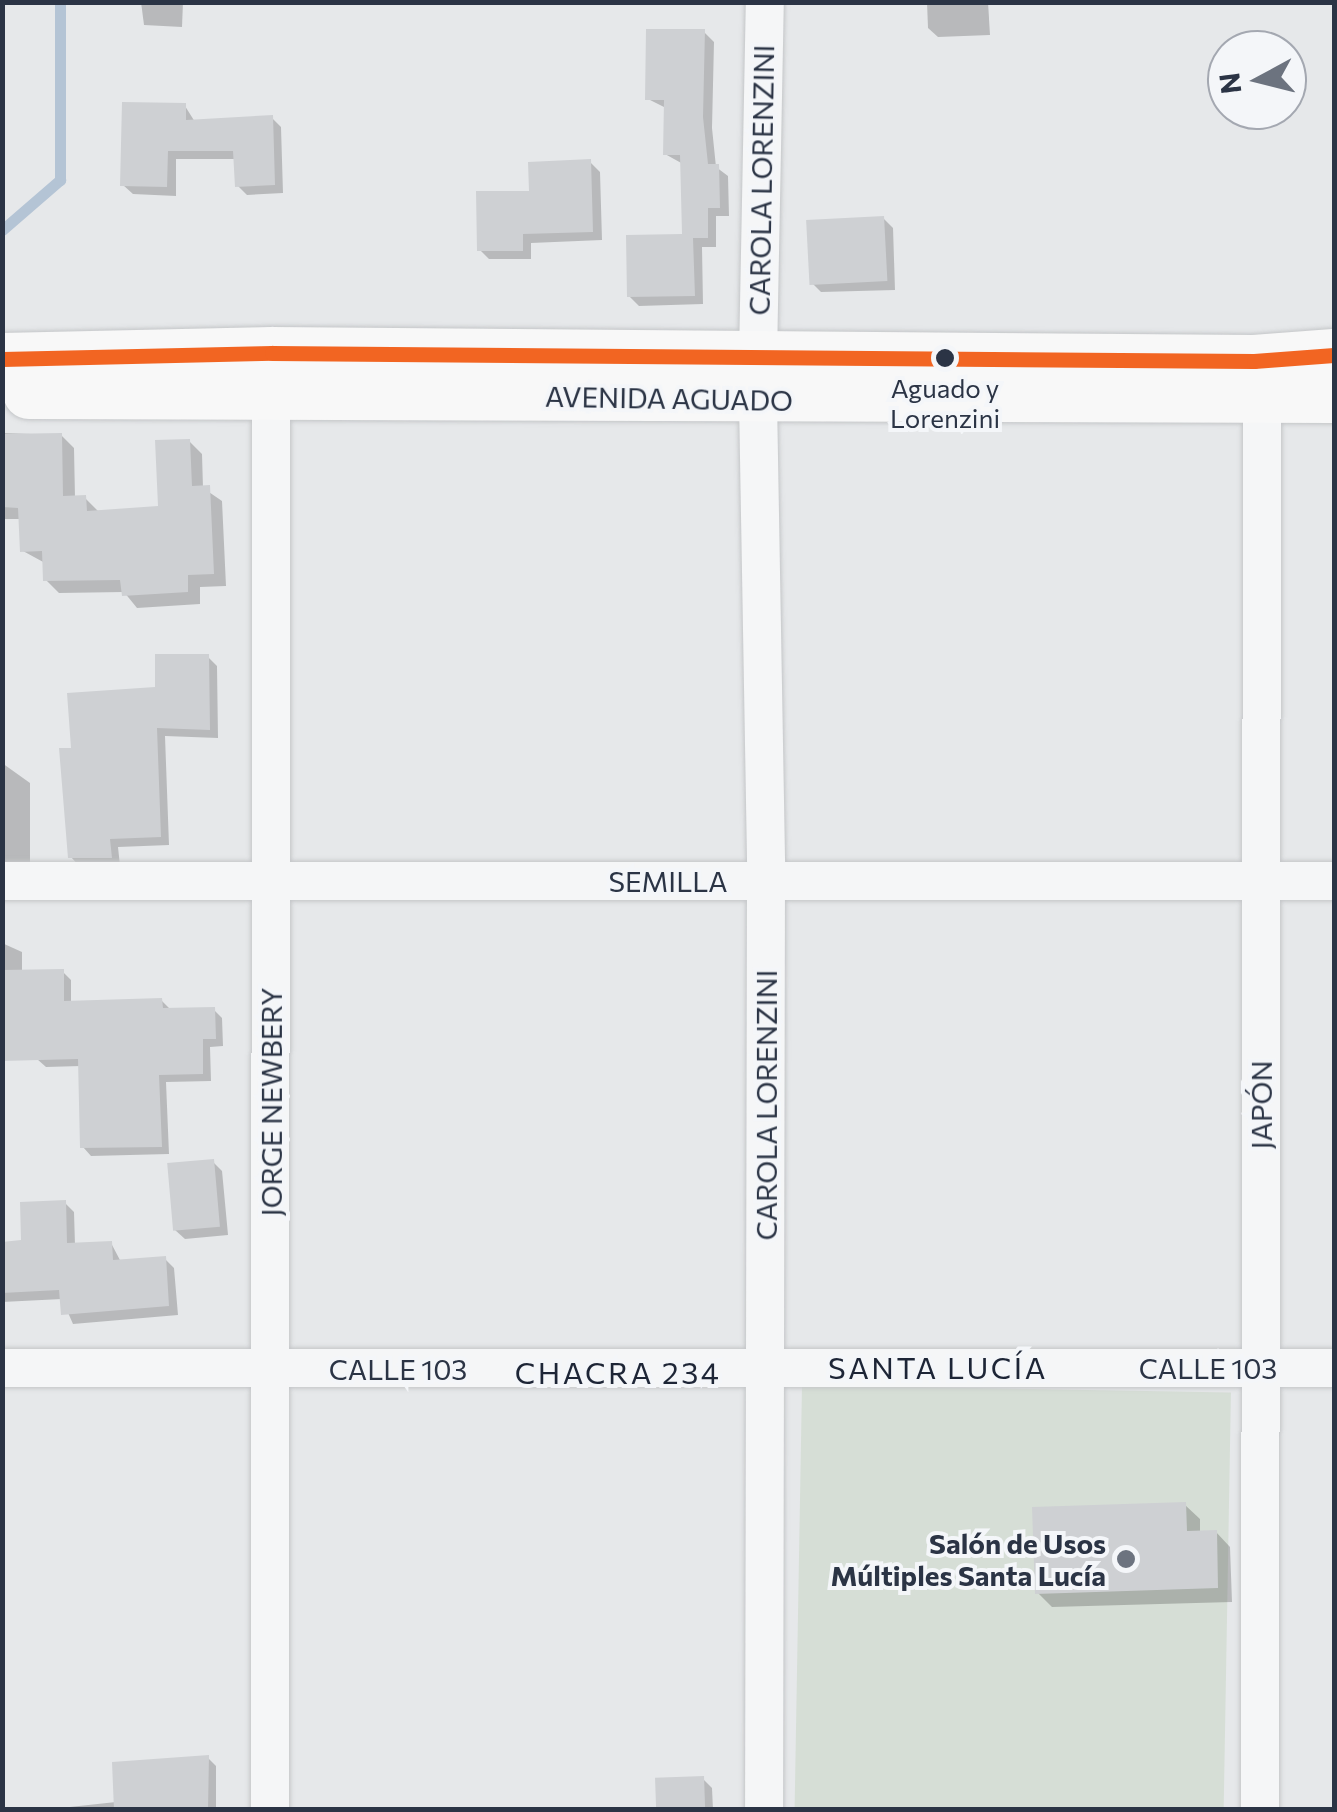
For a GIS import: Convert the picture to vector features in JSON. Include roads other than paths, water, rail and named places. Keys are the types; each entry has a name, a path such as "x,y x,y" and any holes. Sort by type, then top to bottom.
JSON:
{"main road":[{"name":"AVENIDA AGUADO","path":"2,358 272,352 758,379 1262,400 1334,397"},
{"name":"AVENIDA AGUADO","path":"2,393 270,394 1334,356"}],"street":[{"name":"CAROLA LORENZINI","path":"764,2 758,379 766,880 764,1810"},
{"name":"JORGE NEWBERY","path":"270,394 270,1810"},
{"name":"JAPÓN","path":"1260,1810 1262,400"},
{"name":"SEMILLA","path":"2,881 1334,881"},
{"name":"CALLE 103","path":"2,1368 1334,1368"}],"waterway":[{"path":"2,230 60,180 60,2"}],"place":[{"name":"Aguado y Lorenzini","path":"945,358"},
{"name":"Salón de Usos Múltiples Santa Lucía","path":"1126,1559"}],"district":[{"name":"SANTA LUCÍA","path":"938,1367"},
{"name":"CHACRA 234","path":"618,1372"}]}
